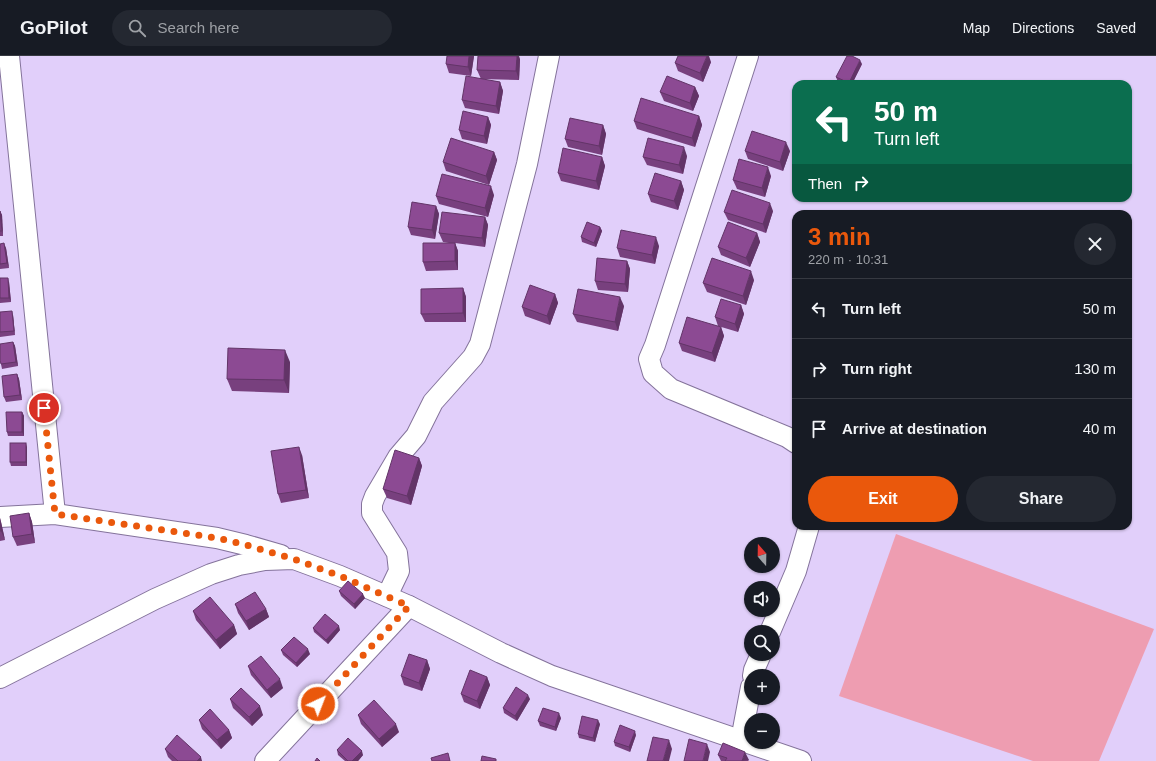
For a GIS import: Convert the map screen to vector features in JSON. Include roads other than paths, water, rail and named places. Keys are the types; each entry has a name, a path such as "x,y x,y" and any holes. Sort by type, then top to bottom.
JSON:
{"street":[{"path":"9,56 8,136 55,514"},
{"path":"387,596 399,571 397,554 386,533 372,513 372,504 375,496 398,457 416,436 433,402 473,357 480,344 527,164 549,56"},
{"path":"748,56 649,359 653,373 672,389 792,441"},
{"path":"0,517 55,514 217,538 294,559 340,576 387,596 501,653 552,676 801,761"},
{"path":"773,625 796,571 808,530"},
{"path":"0,678 155,599 211,574 258,561 294,559"},
{"path":"265,761 409,606"},
{"path":"741,740 748,705"}]}
